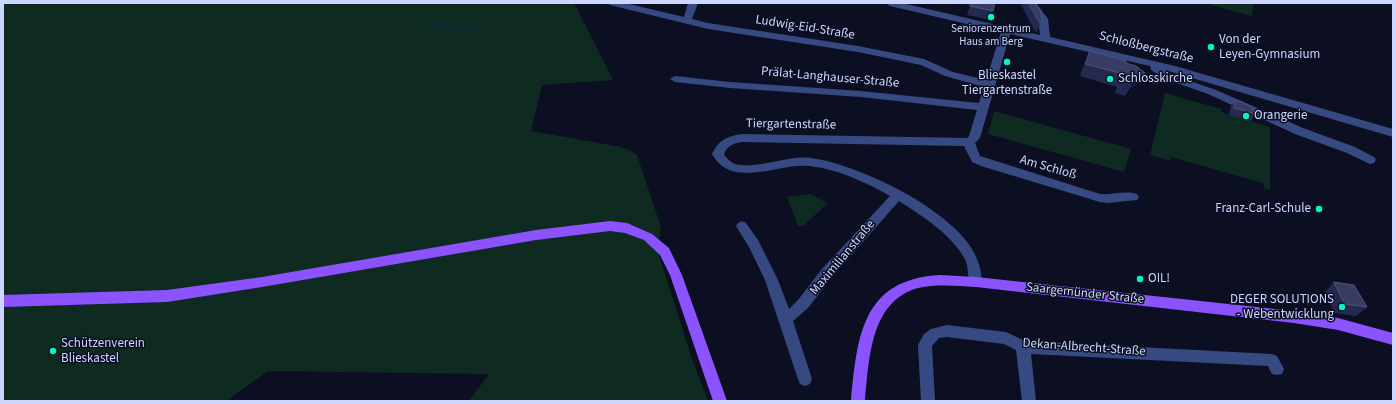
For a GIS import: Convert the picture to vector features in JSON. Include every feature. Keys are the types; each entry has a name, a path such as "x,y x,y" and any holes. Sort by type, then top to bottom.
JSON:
{"main road":[{"path":"3,301 167,296 255,283 536,235 610,226 627,228 648,237 665,252 676,275 720,401"},
{"name":"Saargemünder Straße","path":"858,401 862,356 867,333 874,317 882,305 892,295 905,287 917,283 946,280 976,282 1294,317 1338,324 1393,339"}],"street":[{"name":"Ludwig-Eid-Straße","path":"613,3 731,30 858,49 924,62 949,74 990,85"},
{"path":"687,21 693,3"},
{"name":"Schloßbergstraße","path":"890,3 1155,64 1393,133"},
{"path":"1031,3 1042,15 1045,22 1045,39"},
{"path":"969,142 974,138 1006,30"},
{"path":"1155,64 1155,68 1163,74 1217,94 1299,132 1351,150 1370,160"},
{"name":"Prälat-Langhauser-Straße","path":"675,79 730,85 861,94 984,107"},
{"name":"Tiergartenstraße","path":"969,142 742,138 729,141 724,144 718,154 721,160 727,165 736,168 796,162 830,165 858,174 898,195 934,219 970,256 976,282"},
{"name":"Am Schloß","path":"969,142 976,159 1002,169 1100,198 1114,199 1133,197"},
{"name":"Maximilianstraße","path":"786,320 802,307 822,278 898,195"},
{"path":"742,226 754,242 764,262 786,320 805,379"},
{"name":"Dekan-Albrecht-Straße","path":"928,401 925,345 929,338 936,333 947,331 1006,338 1023,347 1272,360 1277,368"},
{"path":"1023,347 1029,401"}],"green space":[{"path":"3,3 574,3 613,80 542,85 531,131 621,147 637,155 661,227 658,252 691,356 708,401 469,401 489,374 268,371 226,401 3,401"},
{"path":"1204,3 1254,3 1252,16"},
{"path":"1165,93 1221,109 1221,112 1270,127 1270,190 1264,188 1263,183 1171,157 1171,161 1150,155"},
{"path":"994,111 1131,149 1124,172 988,134"},
{"path":"810,194 828,203 803,226 798,226 787,197"}],"building":[{"path":"971,3 995,3 993,11 970,6"},
{"path":"1029,3 1035,3 1040,10 1042,20 1040,23"},
{"path":"1090,51 1126,61 1126,63 1136,66 1145,73 1134,76 1132,83 1122,80 1123,74 1086,64"},
{"path":"1236,100 1250,106 1256,114 1234,108"},
{"path":"1334,282 1354,285 1367,307 1345,304"}],"waterway":[{"path":"424,24 476,29"}],"place":[{"name":"Seniorenzentrum Haus am Berg","path":"991,17"},
{"name":"Von der Leyen-Gymnasium","path":"1211,47"},
{"name":"Blieskastel Tiergartenstraße","path":"1007,62"},
{"name":"Schlosskirche","path":"1110,79"},
{"name":"Orangerie","path":"1246,116"},
{"name":"Franz-Carl-Schule","path":"1319,209"},
{"name":"OIL!","path":"1140,279"},
{"name":"DEGER SOLUTIONS - Webentwicklung","path":"1342,307"},
{"name":"Schützenverein Blieskastel","path":"53,351"}]}
